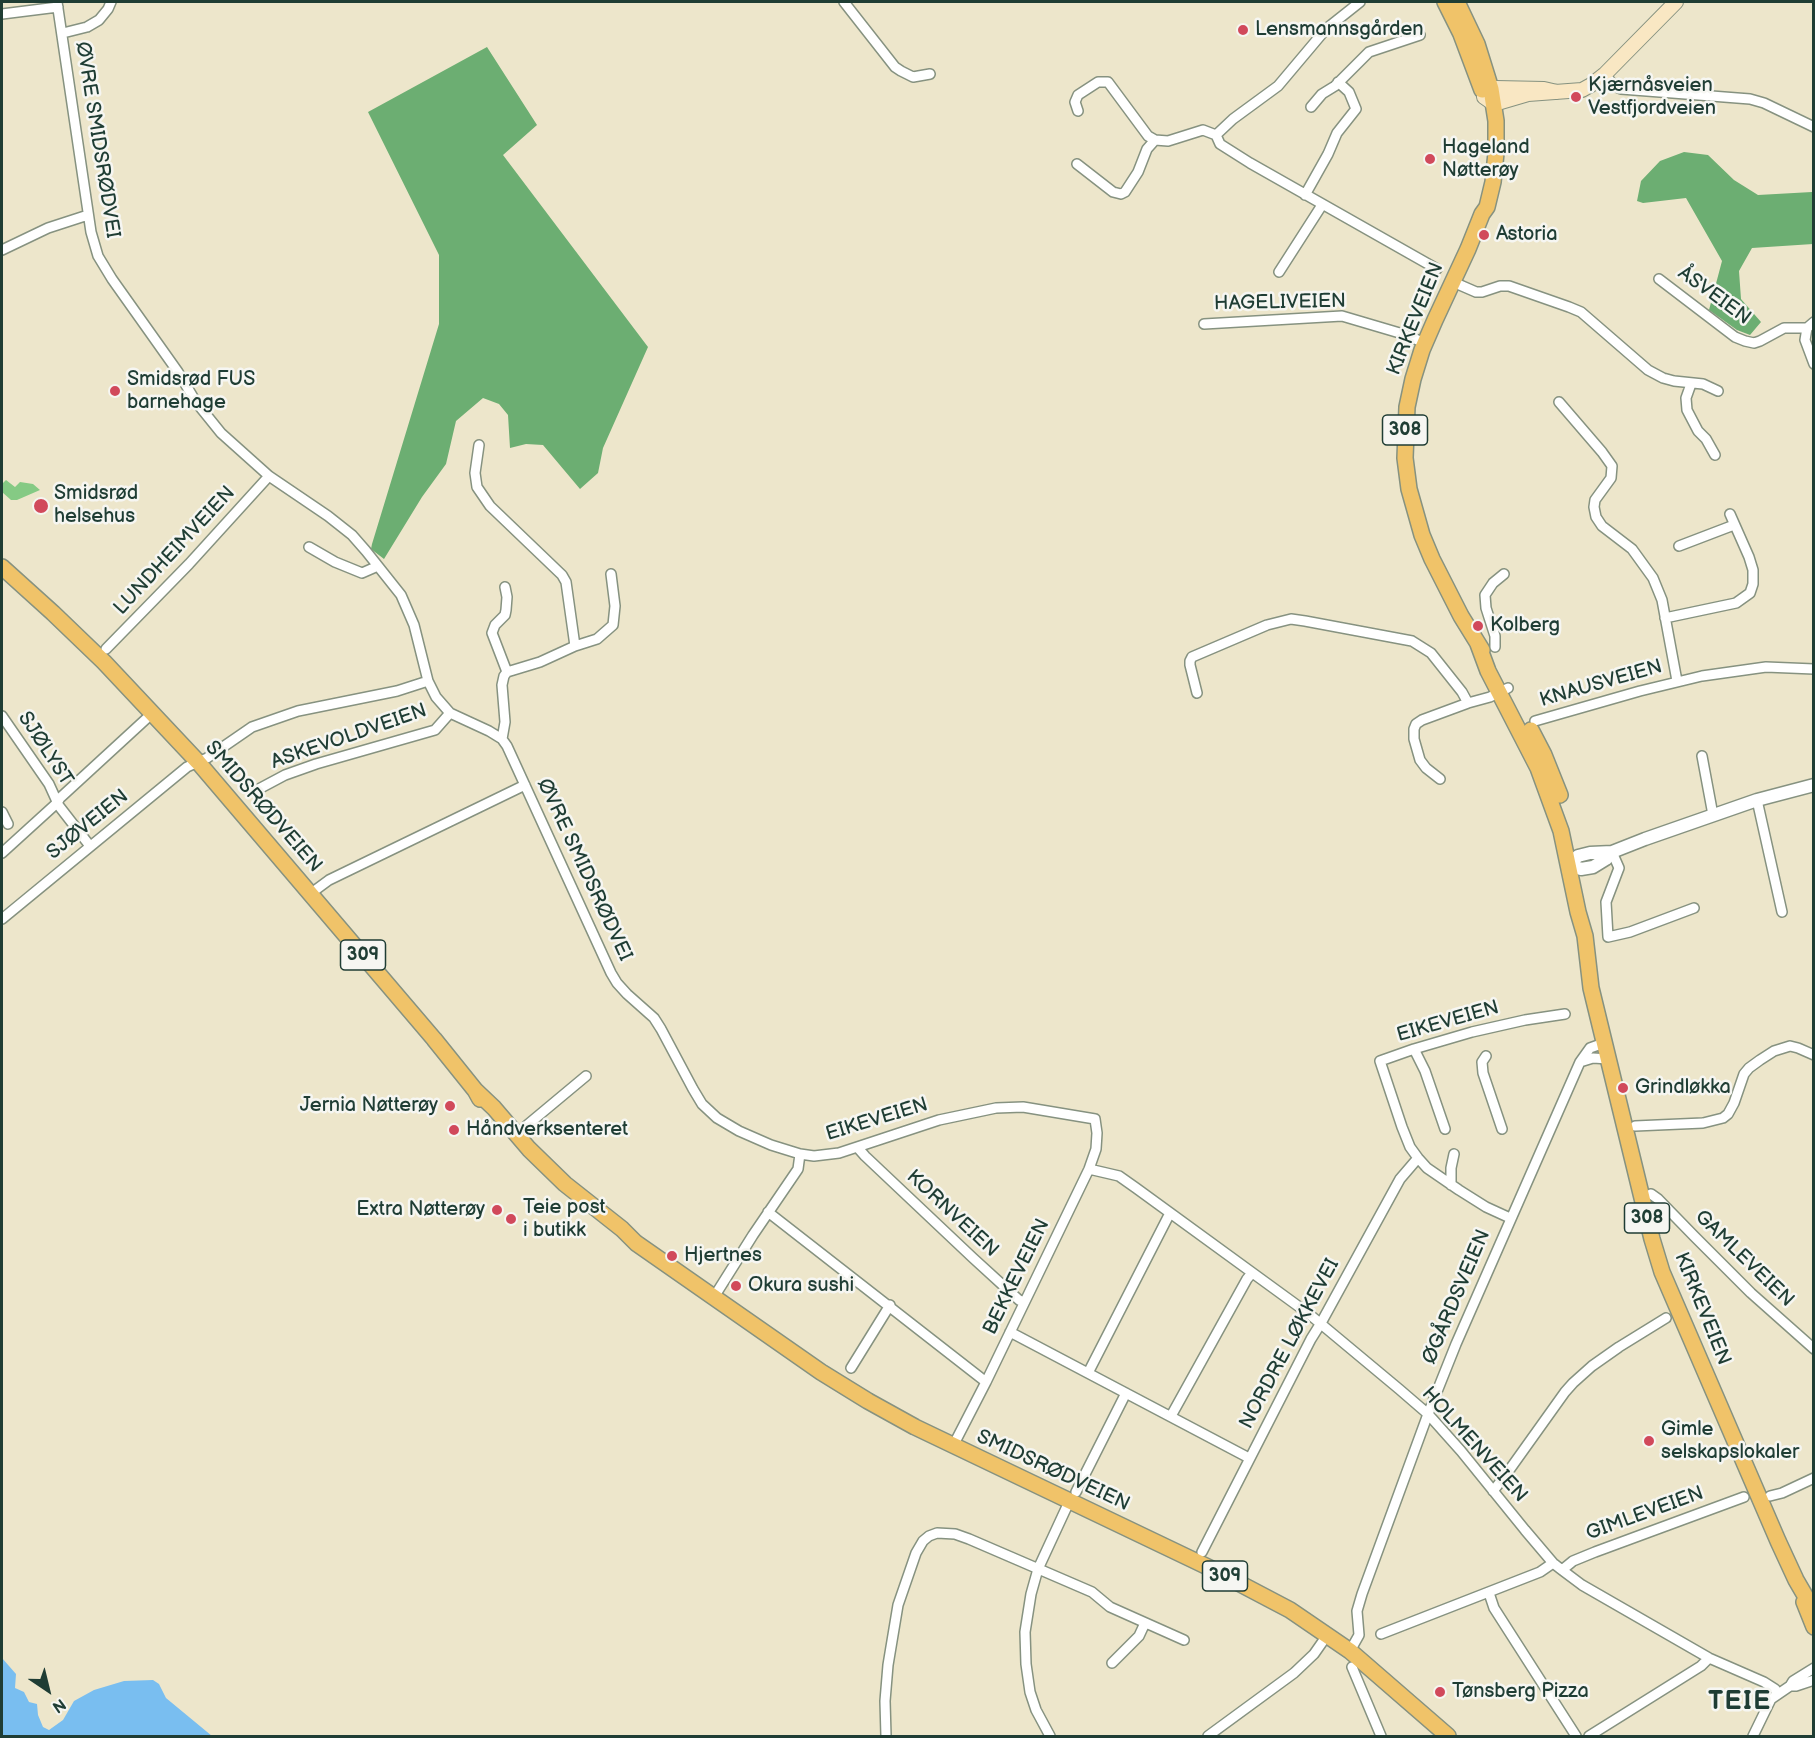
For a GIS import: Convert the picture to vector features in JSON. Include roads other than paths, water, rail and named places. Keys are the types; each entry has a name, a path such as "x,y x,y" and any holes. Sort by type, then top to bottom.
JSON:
{"main road":[{"name":"KIRKEVEIEN","path":"1445,2 1490,97"},
{"name":"KIRKEVEIEN","path":"1457,2 1477,44 1490,97 1497,139 1494,172 1487,207 1425,343 1413,379 1407,407 1405,448 1414,512 1432,559 1478,644 1488,670 1504,691 1576,864 1585,895 1585,936 1591,988 1662,1272 1796,1580 1814,1627"},
{"path":"1490,97 1582,90 1592,85 1676,2"},
{"name":"SMIDSRØDVEIEN","path":"2,567 104,662 198,762 475,1090 488,1113 514,1146 545,1179 595,1220 618,1235 636,1243 821,1372 868,1401 953,1446 1072,1497 1290,1610 1350,1651 1448,1737"},
{"name":"KIRKEVEIEN","path":"1796,1580 1814,1611"}],"street":[{"path":"63,33 87,27 99,20 111,2"},
{"path":"844,2 901,71 914,77 930,74"},
{"path":"1216,135 1233,119 1278,86 1326,29 1360,2"},
{"path":"2,14 58,4"},
{"name":"ØVRE SMIDSRØDVEI","path":"58,4 88,215 95,247 104,267 178,372 196,402 221,433 269,476 346,530 366,550 401,595 407,606 428,681 436,698 450,713 489,731 502,739 507,746 610,973 658,1023 702,1104 717,1118 739,1131 771,1145 800,1154"},
{"path":"1311,108 1322,94 1369,52 1420,35"},
{"path":"1605,74 1614,86 1621,89 1750,99 1764,103 1814,127"},
{"path":"1078,111 1075,102 1078,95 1098,82 1108,82 1148,136 1155,140 1168,141 1203,130 1216,135 1220,144 1226,149 1437,269"},
{"path":"1305,195 1337,133 1356,109 1349,92 1338,82"},
{"path":"1077,164 1113,192 1121,194 1132,183 1147,149 1155,140"},
{"path":"1279,272 1322,205"},
{"path":"2,250 48,228 88,215"},
{"name":"ÅSVEIEN","path":"1659,279 1727,331 1745,341 1754,343 1784,328 1810,325"},
{"path":"1453,282 1476,292 1509,286 1581,312 1648,370 1663,378 1703,384 1718,391"},
{"name":"HAGELIVEIEN","path":"1204,324 1342,316 1425,343"},
{"path":"1810,325 1805,340 1814,364"},
{"path":"1691,384 1686,398 1687,410 1715,455"},
{"name":"KNAUSVEIEN","path":"1559,402 1612,466 1611,478 1594,500 1596,517 1602,526 1628,545 1646,566 1658,587 1677,681"},
{"path":"479,445 475,472 477,487 490,506 509,526 562,574 566,582 575,646"},
{"name":"LUNDHEIMVEIEN","path":"106,649 189,564 269,476"},
{"path":"1665,618 1736,603 1749,593 1753,584 1753,570 1730,514"},
{"path":"1679,546 1734,525"},
{"path":"309,547 335,562 362,573 378,566"},
{"path":"502,739 505,722 502,685 504,676 507,672 540,662 597,639 613,625 615,606 611,574"},
{"path":"1495,647 1495,636 1486,608 1485,595 1492,583 1504,574"},
{"path":"505,587 507,597 505,615 495,625 492,633 507,672"},
{"path":"1197,693 1190,665 1192,657 1267,625 1291,619 1412,641 1431,653 1468,703"},
{"name":"KNAUSVEIEN","path":"1535,721 1677,681 1724,672 1767,667 1814,669"},
{"name":"SJØVEIEN","path":"2,919 188,767 207,758 252,727 306,709 397,691 428,681"},
{"path":"1440,779 1420,760 1413,739 1416,724 1504,691"},
{"name":"ASKEVOLDVEIEN","path":"255,791 285,775 316,764 435,730 450,713"},
{"name":"SJØLYST","path":"2,716 49,784 57,803 90,846"},
{"name":"SJØLYST","path":"2,852 146,719"},
{"path":"1702,756 1713,815"},
{"path":"310,894 336,876 525,784"},
{"path":"1576,864 1593,867 1601,863 1612,852 1757,800 1814,785"},
{"path":"1757,800 1782,912"},
{"path":"2,812 8,824"},
{"path":"1612,852 1619,868 1606,902 1608,937 1630,932 1694,908"},
{"name":"EIKEVEIEN","path":"1510,1218 1486,1208 1451,1185 1418,1158 1410,1147 1402,1127 1380,1061 1472,1032 1565,1014"},
{"name":"ØGÅRDSVEIEN","path":"1350,1651 1359,1635 1357,1611 1362,1594 1428,1414 1510,1218 1580,1062 1590,1048 1604,1043"},
{"path":"1635,1126 1715,1122 1728,1114 1744,1074 1760,1060 1774,1051 1790,1046 1814,1055"},
{"path":"1414,1049 1425,1071 1445,1129"},
{"path":"1486,1056 1482,1062 1483,1073 1502,1129"},
{"path":"1580,1062 1593,1058 1608,1059"},
{"path":"526,1126 586,1076"},
{"name":"EIKEVEIEN","path":"800,1154 828,1155 858,1148 939,1120 996,1108 1023,1107 1095,1119"},
{"name":"BEKKEVEIEN","path":"953,1446 1089,1169 1096,1149 1095,1119"},
{"name":"KORNVEIEN","path":"858,1148 973,1258 1024,1302"},
{"path":"714,1297 798,1169 800,1154"},
{"path":"1451,1185 1450,1168 1454,1154"},
{"name":"NORDRE LØKKEVEI","path":"1202,1552 1311,1339 1400,1179 1418,1158"},
{"name":"HOLMENVEIEN","path":"1089,1169 1119,1176 1321,1323 1428,1414 1553,1563 1562,1570 1582,1585 1709,1659 1764,1682 1778,1693"},
{"name":"GAMLEVEIEN","path":"1651,1194 1751,1293 1814,1349"},
{"path":"768,1212 986,1382"},
{"path":"1088,1373 1170,1213"},
{"path":"1171,1416 1246,1279 1252,1273"},
{"path":"851,1368 890,1305"},
{"path":"1493,1491 1506,1476 1564,1392 1573,1383 1619,1347 1666,1318"},
{"path":"1010,1332 1249,1458"},
{"path":"1050,1737 1036,1710 1030,1692 1026,1664 1026,1623 1031,1594 1038,1569 1072,1497 1126,1393"},
{"path":"1770,1496 1782,1493 1813,1478"},
{"name":"GIMLEVEIEN","path":"1562,1570 1573,1561 1595,1552 1744,1497"},
{"path":"886,1737 886,1691 893,1630 905,1582 916,1553 923,1541 937,1533 955,1534 1092,1592 1110,1607 1184,1640"},
{"path":"1382,1634 1540,1572 1553,1563"},
{"path":"1489,1593 1494,1608 1576,1737"},
{"path":"1112,1663 1139,1636 1145,1623"},
{"path":"1208,1737 1294,1673 1314,1654 1328,1634"},
{"path":"1589,1737 1709,1659"},
{"path":"1353,1667 1381,1737"},
{"path":"1753,1737 1771,1699 1814,1668"},
{"path":"1790,1686 1814,1680"}],"water":[{"path":"2,1658 16,1674 15,1688 24,1692 29,1702 37,1704 38,1715 43,1727 49,1730 63,1720 74,1701 94,1690 124,1681 153,1680 159,1684 166,1698 212,1736 2,1736"}],"place":[{"name":"Lensmannsgården","path":"1243,30"},
{"name":"Kjærnåsveien Vestfjordveien","path":"1576,97"},
{"name":"Hageland Nøtterøy","path":"1430,159"},
{"name":"Astoria","path":"1484,235"},
{"name":"Smidsrød FUS barnehage","path":"115,391"},
{"name":"Smidsrød helsehus","path":"41,506"},
{"name":"Kolberg","path":"1478,626"},
{"name":"Grindløkka","path":"1623,1088"},
{"name":"Jernia Nøtterøy","path":"450,1106"},
{"name":"Håndverksenteret","path":"454,1130"},
{"name":"Extra Nøtterøy","path":"497,1210"},
{"name":"Teie post i butikk","path":"511,1219"},
{"name":"Hjertnes","path":"672,1256"},
{"name":"Okura sushi","path":"736,1286"},
{"name":"Gimle selskapslokaler","path":"1649,1441"},
{"name":"Tønsberg Pizza","path":"1440,1692"}],"district":[{"name":"TEIE","path":"1740,1702"}]}
